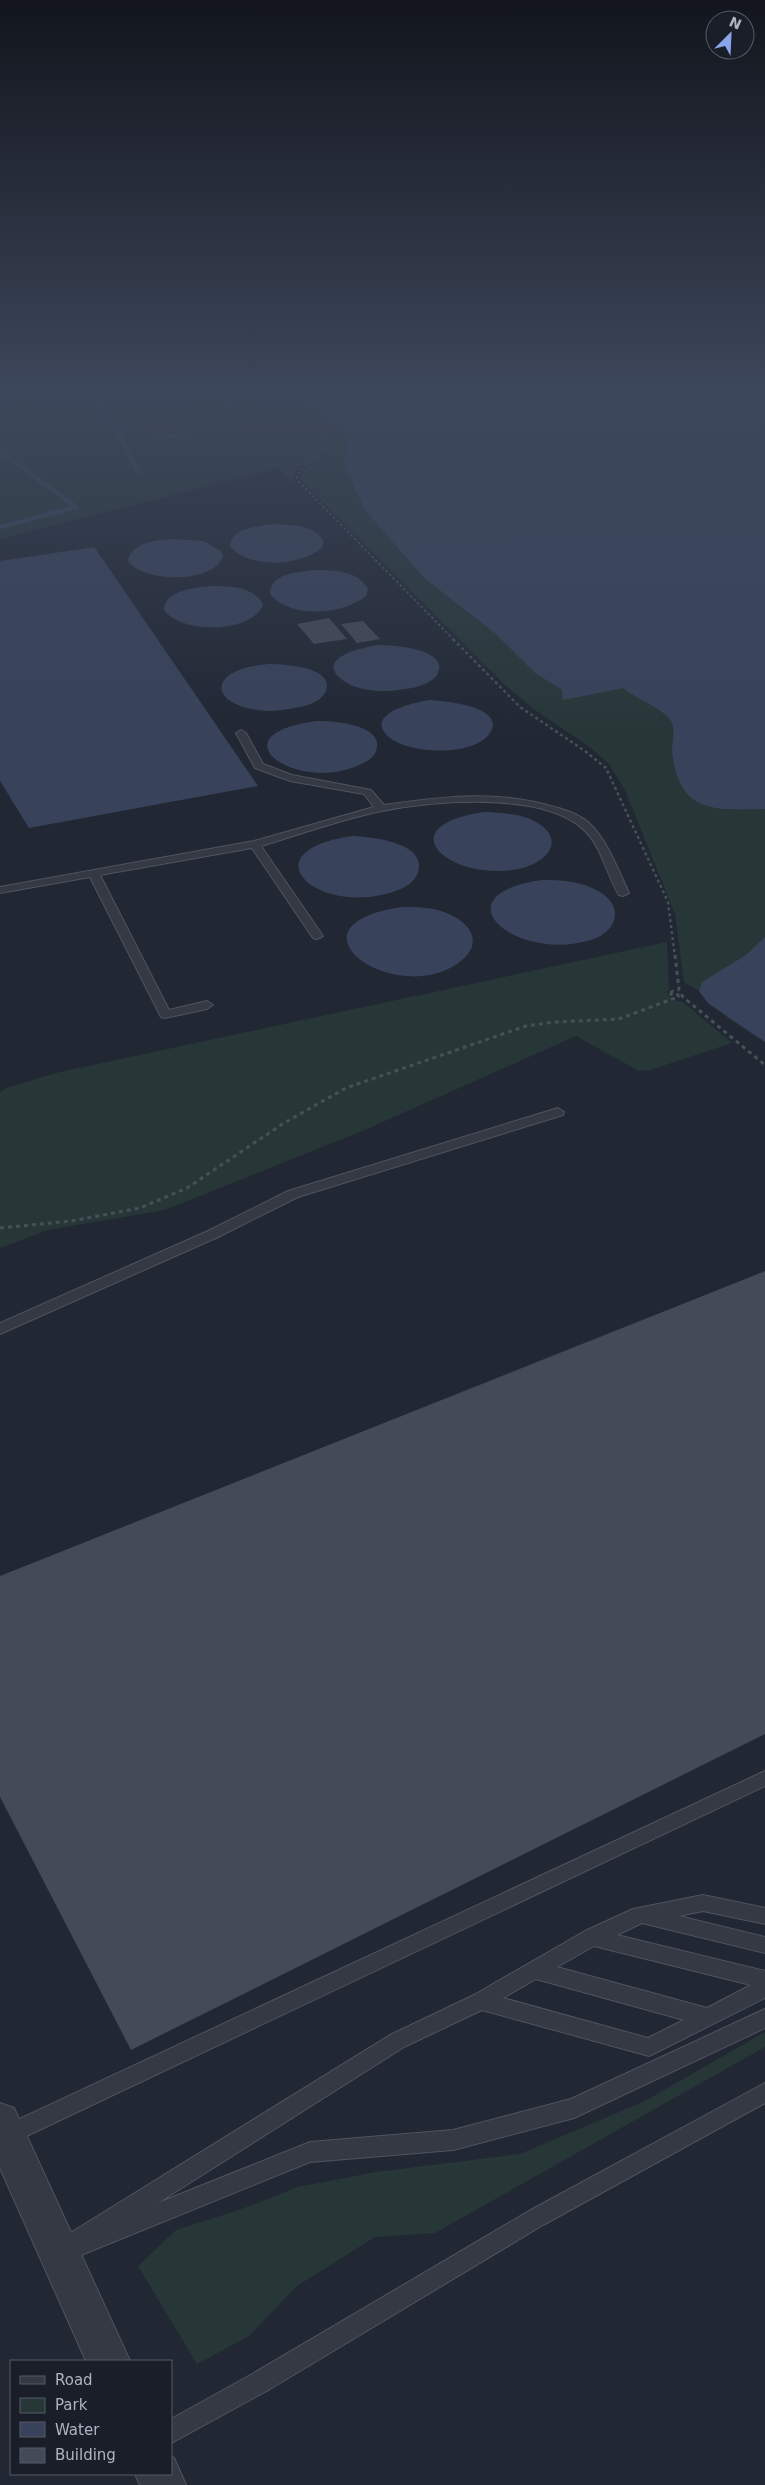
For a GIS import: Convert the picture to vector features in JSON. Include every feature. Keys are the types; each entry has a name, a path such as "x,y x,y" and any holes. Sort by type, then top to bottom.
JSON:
{"street":[{"path":"3,2129 108,2360"}],"lane":[{"path":"240,733 259,766 290,778 366,792 381,808"},
{"path":"0,890 254,844 381,808 448,798 483,797 529,802 564,813 588,828 601,847 623,893"},
{"path":"254,844 316,936"},
{"path":"94,874 165,1014 207,1004"},
{"path":"0,1328 213,1234 293,1194 558,1112"},
{"path":"3,2129 765,1778"},
{"path":"59,2253 397,2041 481,2001 592,1938 640,1915 703,1903 765,1916"},
{"path":"640,1915 765,1945"},
{"path":"592,1938 765,1980"},
{"path":"535,1970 707,2017"},
{"path":"481,2001 649,2047 765,1988"},
{"path":"59,2253 310,2152 453,2140 574,2108 765,2018"},
{"path":"172,2431 262,2381 536,2218 605,2182 765,2092"}],"path":[{"path":"321,504 520,707 534,719 592,755 606,768 668,902 679,990 682,995 765,1066"},
{"path":"0,1228 71,1221 140,1208 187,1188 284,1123 346,1088 526,1026 628,1017 675,998 670,993 674,992 679,996 682,995"}],"green space":[{"path":"0,504 138,504 0,539"},
{"path":"325,504 491,504 765,746 765,1042 732,1021 708,1003 699,991 684,982 675,914 625,790 609,764 587,745 535,710 504,684"},
{"path":"667,942 669,990 667,992 673,1000 683,1002 732,1043 650,1070 639,1071 576,1036 367,1129 165,1210 48,1230 0,1248 0,1092 6,1088 56,1073"},
{"path":"765,2032 765,2047 435,2233 375,2237 297,2286 249,2336 197,2364 138,2266 176,2230 239,2210 298,2187 376,2172 520,2154 645,2101"}],"water":[{"path":"362,504 765,504 765,809 715,808 702,804 691,797 682,787 676,772 672,751 674,732 671,721 667,716 623,688 563,700 562,690 535,673 496,634 423,577 365,510"},
{"path":"273,524 294,525 309,529 320,536 324,542 322,548 301,559 275,563 250,559 239,554 230,546 235,535 240,532 253,527"},
{"path":"173,539 203,541 221,551 223,557 216,566 206,572 192,576 177,577 162,577 148,573 136,568 128,561 134,550 146,543"},
{"path":"95,547 258,786 29,828 0,781 0,561"},
{"path":"314,570 344,572 358,578 368,589 366,596 344,607 331,610 303,611 290,608 270,594 271,587 280,578 293,573"},
{"path":"210,586 240,588 254,594 263,605 256,615 245,621 231,626 215,627 200,627 185,623 173,618 164,610 169,598 175,594 189,589"},
{"path":"380,645 418,650 428,654 435,658 439,665 438,673 430,681 412,688 375,691 349,684 334,671 334,665 338,659 346,654 355,650"},
{"path":"258,665 296,666 317,672 324,678 327,684 325,693 317,701 310,704 276,711 246,708 225,697 222,692 223,682 232,673"},
{"path":"430,700 459,704 482,711 490,717 493,724 490,733 482,741 470,746 457,749 426,750 399,743 390,738 383,730 382,722 386,716 413,703"},
{"path":"317,721 345,723 366,730 373,735 377,742 375,753 369,760 359,765 335,772 312,772 291,768 275,759 268,749 270,738 286,728"},
{"path":"484,812 517,815 536,822 550,835 552,842 550,849 546,855 532,865 497,871 474,869 454,862 440,852 434,841 438,829 454,819"},
{"path":"352,836 384,840 407,848 415,855 419,864 415,879 408,885 395,891 359,898 335,895 316,888 303,878 298,866 304,854 321,844"},
{"path":"542,880 578,883 598,891 607,897 615,911 615,918 612,924 607,931 591,940 563,945 536,942 514,935 498,924 491,912 494,899 511,888"},
{"path":"402,907 433,909 455,917 469,930 472,937 469,952 452,967 426,975 400,975 376,969 357,957 348,943 350,929 367,916"},
{"path":"765,937 765,1042 708,1003 699,991 702,982 746,955"}],"building":[{"path":"329,618 347,639 314,644 297,624"},
{"path":"363,621 380,639 357,643 341,624"},
{"path":"765,1271 765,1734 131,2050 0,1797 0,1576"}],"waterway":[{"path":"0,527 76,507 72,504"}]}
